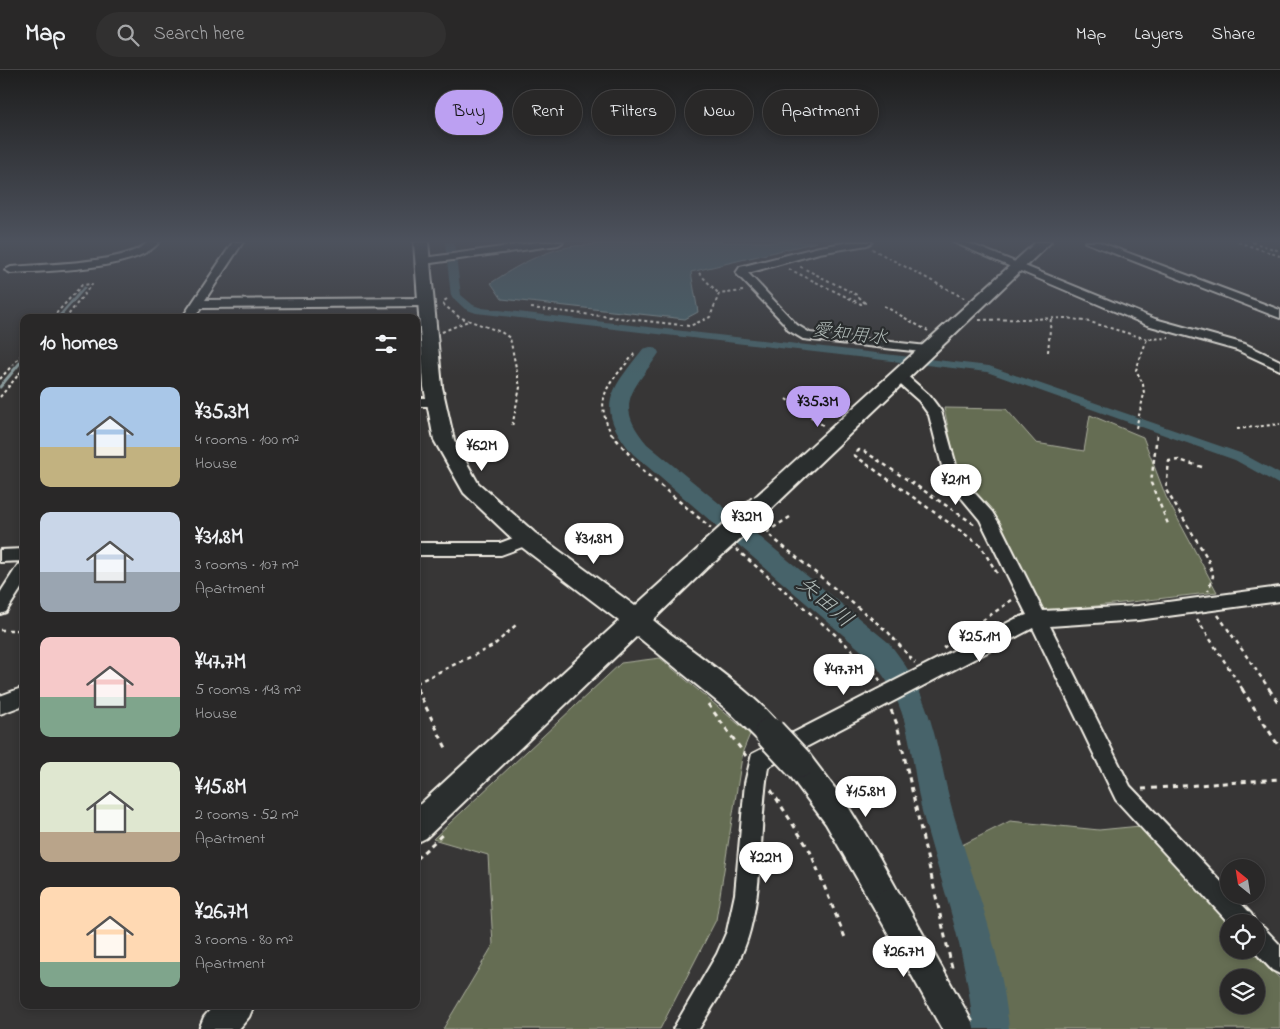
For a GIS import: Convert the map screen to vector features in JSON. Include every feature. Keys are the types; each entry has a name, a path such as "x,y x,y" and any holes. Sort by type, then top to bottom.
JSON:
{"street":[{"path":"191,314 208,287"},
{"path":"428,287 428,334 433,387 444,440 460,472 471,488 528,539 638,622 668,648 739,703 798,762 826,798 852,837 959,1029"},
{"path":"755,287 799,333 820,339 925,352"},
{"path":"420,824 638,622 708,553 996,287"},
{"path":"1065,287 1152,322 1241,347 1280,366"},
{"path":"1208,287 1280,314"},
{"path":"197,304 427,302"},
{"path":"904,372 913,387 936,414 952,478 990,523 1122,790 1130,802 1236,914"},
{"path":"420,402 437,402"},
{"path":"420,549 501,549 528,539"},
{"path":"0,556 20,555"},
{"path":"0,607 20,576"},
{"path":"685,1029 725,962 738,932 746,894 756,771 759,761 766,755 817,732 886,694 915,673 949,661 1021,624 1039,619 1138,614 1280,594"},
{"path":"0,705 20,698"},
{"path":"1265,946 1280,962"},
{"path":"216,1029 234,1009"}],"path":[{"path":"56,314 80,287"},
{"path":"69,314 90,287"},
{"path":"712,287 719,294"},
{"path":"829,287 861,304 865,303 857,295 839,287"},
{"path":"946,287 977,304"},
{"path":"719,294 743,291"},
{"path":"531,308 690,326 710,317 719,294"},
{"path":"447,299 444,301 448,309 468,321 481,324 510,338 520,387 512,427"},
{"path":"884,306 940,337"},
{"path":"963,316 988,321 1051,318 1090,322 1147,340 1192,334"},
{"path":"1048,352 1051,318"},
{"path":"428,334 442,332 468,321"},
{"path":"1136,428 1142,415 1144,390 1136,375 1136,370 1147,340"},
{"path":"0,379 20,356"},
{"path":"0,397 20,373"},
{"path":"786,399 836,435"},
{"path":"1237,429 1280,424"},
{"path":"1157,435 1151,483 1168,524"},
{"path":"990,523 970,523 864,451 859,450 854,455 980,545 999,576"},
{"path":"1202,467 1179,460 1169,461 1165,484 1182,520 1208,559 1213,576 1206,596 1210,604 1280,705"},
{"path":"790,517 768,531 768,534 888,632 915,673"},
{"path":"949,661 941,651 943,647 1014,599 1009,592"},
{"path":"1189,607 1280,748"},
{"path":"420,681 493,646 518,623"},
{"path":"0,630 20,630"},
{"path":"886,694 898,724 908,782 945,932 954,979"},
{"path":"420,695 447,750"},
{"path":"706,699 784,808 810,851 846,940"},
{"path":"1122,790 1280,779"},
{"path":"420,855 444,834"}],"green space":[{"path":"944,408 1006,409 1036,443 1084,451 1090,415 1143,437 1166,497 1217,592 1044,612 997,519 957,471"},
{"path":"660,658 750,734 743,751 716,920 660,1029 443,1029 493,945 488,855 433,839 621,663"},
{"path":"1010,821 1099,830 1140,826 1182,868 1221,914 1220,959 1261,959 1280,979 1280,1029 1003,1029 992,957 956,848"}],"water":[{"path":"494,287 694,287 698,312 685,319 502,299"}],"waterway":[{"name":"愛知用水","path":"455,287 456,296 469,307 480,311 989,369 1239,457 1280,480"},
{"path":"61,314 84,288"},
{"name":"矢田川","path":"650,353 631,378 620,400 621,423 628,435 640,449 880,651 904,685 915,712 935,802 979,948 985,974 991,1029"},
{"path":"0,387 20,363"}]}
